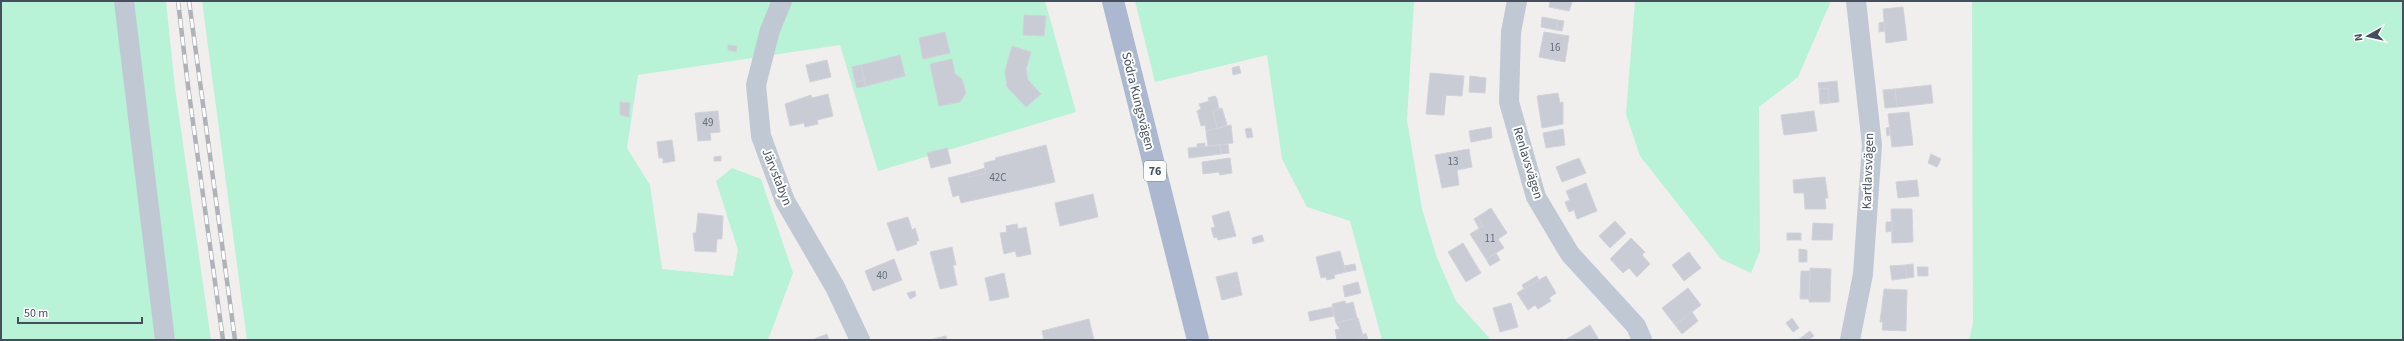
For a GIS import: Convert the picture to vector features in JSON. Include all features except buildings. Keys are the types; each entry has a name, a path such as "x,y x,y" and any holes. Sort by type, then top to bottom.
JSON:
{"main road":[{"name":"Södra Kungsvägen","path":"1113,1 1198,340"}],"street":[{"path":"124,1 165,340"},
{"name":"Järvstabyn","path":"782,1 770,30 756,85 761,136 785,201 835,287 860,340"},
{"name":"Renlavsvägen","path":"1517,1 1511,32 1509,102 1536,197 1570,254 1636,326 1642,340"},
{"name":"Kartlavsvägen","path":"1850,340 1863,274 1872,145 1856,1"}],"green space":[{"path":"1,1 166,1 175,88 211,340 1,340"},
{"path":"202,1 1045,1 1076,112 878,171 840,45 638,75 627,148 650,185 662,269 733,276 738,250 716,181 732,168 761,179 793,273 768,340 247,340"},
{"path":"1135,1 1414,1 1407,120 1422,209 1437,258 1456,301 1491,340 1382,340 1350,221 1307,207 1282,159 1267,55 1155,82"},
{"path":"1635,1 1831,1 1798,77 1759,107 1760,251 1751,273 1721,259 1640,156 1626,114"},
{"path":"1972,1 2403,1 2403,340 1969,340 1973,323"}],"railway":[{"path":"178,1 188,86 223,340"},
{"path":"189,1 235,340"}]}
